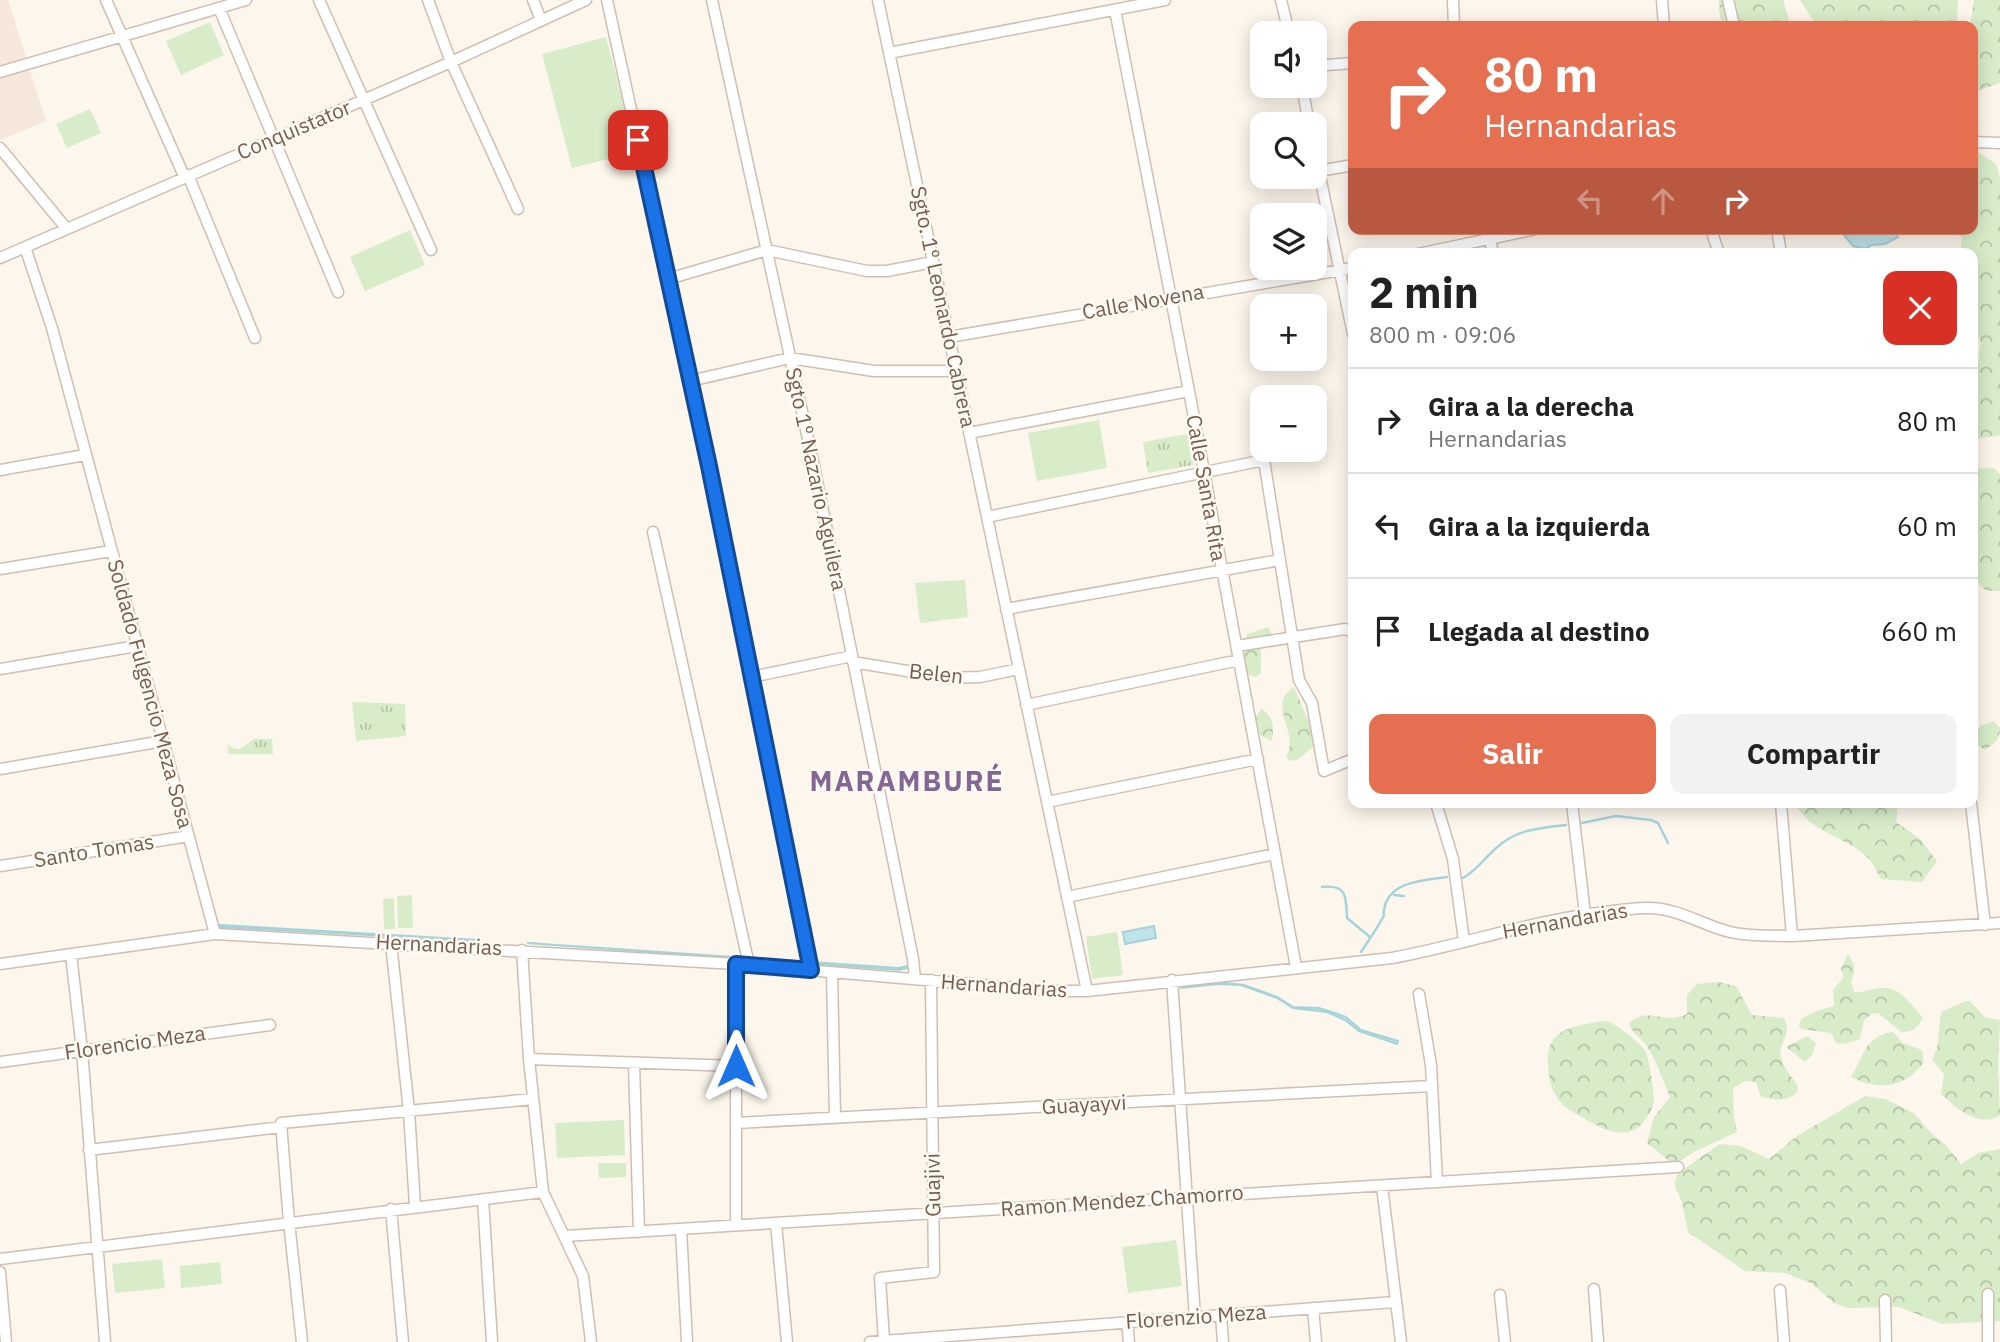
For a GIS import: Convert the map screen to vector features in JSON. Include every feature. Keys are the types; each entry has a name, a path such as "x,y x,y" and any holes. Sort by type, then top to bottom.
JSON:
{"street":[{"path":"106,0 186,176 255,338"},
{"path":"0,72 246,0"},
{"path":"319,0 431,250"},
{"path":"429,0 451,62 518,209"},
{"path":"533,0 541,20"},
{"name":"Conquistator","path":"0,258 451,62 586,0"},
{"path":"607,0 690,381 811,970"},
{"name":"Sgto 1º Nazario Aguilera","path":"712,0 853,659 915,979"},
{"name":"Sgto. 1º Leonardo Cabrera","path":"878,0 1087,991"},
{"path":"890,53 1166,0"},
{"path":"1281,0 1286,21"},
{"path":"1453,0 1454,21"},
{"path":"1662,0 1664,21"},
{"path":"1728,0 1733,21"},
{"path":"219,8 338,292"},
{"name":"Calle Santa Rita","path":"1115,10 1296,967"},
{"path":"1327,65 1348,63"},
{"path":"1978,142 2000,143"},
{"path":"0,148 66,228"},
{"path":"1327,170 1348,166"},
{"path":"1322,189 1348,313"},
{"path":"1439,248 1485,235"},
{"name":"Soldado Fulgencio Meza Sosa","path":"25,247 52,328 215,934"},
{"path":"668,279 767,250 867,271 887,271 933,262"},
{"name":"Calle Novena","path":"949,337 1170,297 1348,269"},
{"path":"690,381 790,358 874,371 956,371"},
{"path":"969,433 1189,391"},
{"path":"0,470 85,455"},
{"path":"987,517 1264,460 1299,680 1312,703 1324,771 1348,762"},
{"path":"653,532 749,965"},
{"path":"0,569 111,551"},
{"path":"1007,611 1280,560"},
{"path":"1237,646 1348,630"},
{"path":"0,669 137,646"},
{"path":"761,675 853,659"},
{"name":"Belen","path":"853,659 949,678 980,677 1019,669"},
{"path":"1026,705 1239,660"},
{"path":"0,769 163,741"},
{"path":"1047,802 1258,759"},
{"path":"1438,808 1453,859 1464,941"},
{"path":"1573,808 1585,914"},
{"path":"1781,808 1792,936"},
{"path":"1972,808 1985,925"},
{"name":"Santo Tomas","path":"0,866 189,836"},
{"path":"1067,897 1275,854"},
{"name":"Hernandarias","path":"0,964 215,934 523,950 749,965 1054,991 1087,991 1392,958 1585,914 1645,908 1662,908 1740,934 1792,936 2000,923"},
{"path":"391,943 409,1111 415,1206"},
{"path":"523,950 529,1059 543,1192 583,1276 591,1342"},
{"path":"71,956 82,1050 105,1342"},
{"path":"736,964 736,1225"},
{"path":"832,972 835,1118"},
{"name":"Guajivi","path":"884,1341 880,1278 934,1272 931,980"},
{"path":"1171,981 1195,1317"},
{"path":"1419,994 1431,1065 1437,1182"},
{"name":"Florencio Meza","path":"0,1062 270,1025"},
{"path":"529,1059 736,1066"},
{"path":"634,1063 639,1231"},
{"name":"Guayayvi","path":"736,1123 1432,1086"},
{"path":"302,1342 281,1123 533,1099"},
{"path":"89,1150 281,1127"},
{"name":"Ramon Mendez Chamorro","path":"565,1236 1678,1167"},
{"path":"1382,1186 1401,1342"},
{"path":"0,1259 543,1192"},
{"path":"483,1199 492,1342"},
{"path":"391,1209 403,1342"},
{"path":"776,1223 787,1342"},
{"path":"681,1229 687,1342"},
{"path":"0,1272 6,1342"},
{"path":"1594,1289 1598,1342"},
{"path":"1780,1290 1784,1342"},
{"path":"1988,1294 1988,1342"},
{"path":"1500,1295 1505,1342"},
{"path":"1885,1300 1886,1342"},
{"name":"Florenzio Meza","path":"870,1342 941,1339 1035,1329 1395,1302"},
{"path":"1313,1308 1316,1342"},
{"path":"1221,1315 1223,1342"},
{"path":"1127,1322 1129,1342"},
{"path":"1035,1329 1036,1342"}],"shaded area":[{"path":"0,0 8,0 46,121 0,140"}],"green space":[{"path":"1719,0 1783,0 1789,21 1722,21"},
{"path":"1800,0 1958,0 1957,21 1814,21"},
{"path":"1974,0 2000,0 2000,83 1978,91 1978,21 1971,21"},
{"path":"210,22 224,55 181,75 166,41"},
{"path":"606,37 636,152 572,168 542,54"},
{"path":"90,109 101,133 67,148 56,124"},
{"path":"1978,152 1996,164 2000,177 2000,435 1978,439 1978,363 1981,343 1978,335 1978,248 1961,248 1960,235 1978,235"},
{"path":"410,230 425,265 365,291 350,257"},
{"path":"1099,420 1107,468 1037,481 1028,433"},
{"path":"1188,434 1193,465 1148,473 1143,442"},
{"path":"1994,468 2000,474 2000,591 1986,591 1978,582 1978,469"},
{"path":"965,580 968,617 920,623 915,583"},
{"path":"1268,627 1273,636 1261,648 1261,673 1255,677 1245,674 1241,663 1247,634"},
{"path":"1294,687 1313,732 1313,747 1297,760 1290,761 1286,756 1290,739 1283,702 1286,694"},
{"path":"352,702 405,704 406,736 356,741"},
{"path":"1261,709 1272,722 1272,741 1260,735 1253,723"},
{"path":"1994,721 2000,728 1998,738 1985,750 1978,745 1980,726"},
{"path":"254,739 272,739 273,754 229,754 227,744 240,749"},
{"path":"1798,808 1897,808 1896,822 1920,839 1937,861 1922,882 1881,879 1866,856 1818,827"},
{"path":"412,895 413,928 398,928 397,896"},
{"path":"394,898 395,929 384,929 383,899"},
{"path":"1117,932 1123,975 1092,979 1086,937"},
{"path":"1848,954 1854,967 1851,981 1854,992 1883,988 1895,991 1906,998 1923,1018 1917,1026 1901,1032 1878,1013 1873,1013 1864,1020 1860,1039 1844,1044 1836,1043 1831,1033 1802,1029 1799,1026 1801,1019 1834,1006 1833,990 1844,977 1841,969"},
{"path":"1718,982 1736,986 1752,1015 1784,1018 1787,1030 1780,1055 1785,1068 1798,1086 1797,1092 1789,1098 1775,1099 1761,1097 1756,1082 1746,1081 1733,1088 1737,1132 1694,1152 1674,1165 1647,1143 1654,1117 1670,1097 1650,1051 1629,1023 1644,1016 1670,1018 1687,1014 1687,995 1697,984"},
{"path":"1970,1001 1986,1018 2000,1020 2000,1115 1992,1119 1984,1120 1968,1115 1941,1094 1944,1074 1932,1060 1937,1049 1941,1012"},
{"path":"1606,1021 1632,1037 1646,1052 1653,1090 1654,1101 1645,1120 1638,1127 1622,1133 1604,1129 1568,1109 1555,1095 1550,1081 1548,1053 1557,1036 1573,1027"},
{"path":"1893,1032 1903,1043 1922,1050 1924,1062 1917,1071 1900,1082 1881,1085 1851,1077 1870,1043"},
{"path":"1807,1036 1816,1043 1812,1055 1805,1062 1786,1047"},
{"path":"1865,1096 1885,1099 1914,1113 1961,1164 1978,1153 2000,1149 2000,1321 1942,1324 1899,1307 1847,1308 1834,1303 1811,1283 1785,1273 1745,1271 1688,1232 1682,1202 1674,1184 1678,1173 1720,1144 1740,1146 1769,1159 1797,1136"},
{"path":"624,1120 625,1155 557,1158 555,1123"},
{"path":"598,1163 626,1163 626,1177 599,1178"},
{"path":"1176,1240 1182,1286 1128,1293 1122,1247"},
{"path":"162,1259 165,1288 115,1293 112,1264"},
{"path":"220,1262 222,1284 181,1288 180,1266"}],"water":[{"path":"1844,235 1898,237 1885,244 1871,245 1867,248 1853,246"},
{"path":"1154,926 1156,938 1125,944 1123,932"},
{"path":"220,927 477,940 477,941"},
{"path":"527,943 899,968 907,966 907,968 899,970"},
{"path":"1217,982 1244,985 1277,997 1293,1007 1319,1008 1338,1014 1346,1017 1361,1030 1398,1041 1397,1044 1359,1031 1345,1020 1327,1012 1293,1008 1277,998 1241,985 1218,984 1180,988"}],"waterway":[{"path":"1582,823 1616,816 1651,820 1658,823 1668,843"},
{"path":"1463,878 1511,837 1546,827 1566,825"},
{"path":"1361,952 1383,917 1387,900 1392,893 1409,884 1447,877"},
{"path":"1322,887 1341,890 1346,899 1347,918 1370,937"},
{"path":"1394,895 1404,896"}],"district":[{"name":"MARAMBURÉ","path":"907,781"}],"route":[{"path":"638,140 709,466 811,970 736,964 736,1066"}]}
